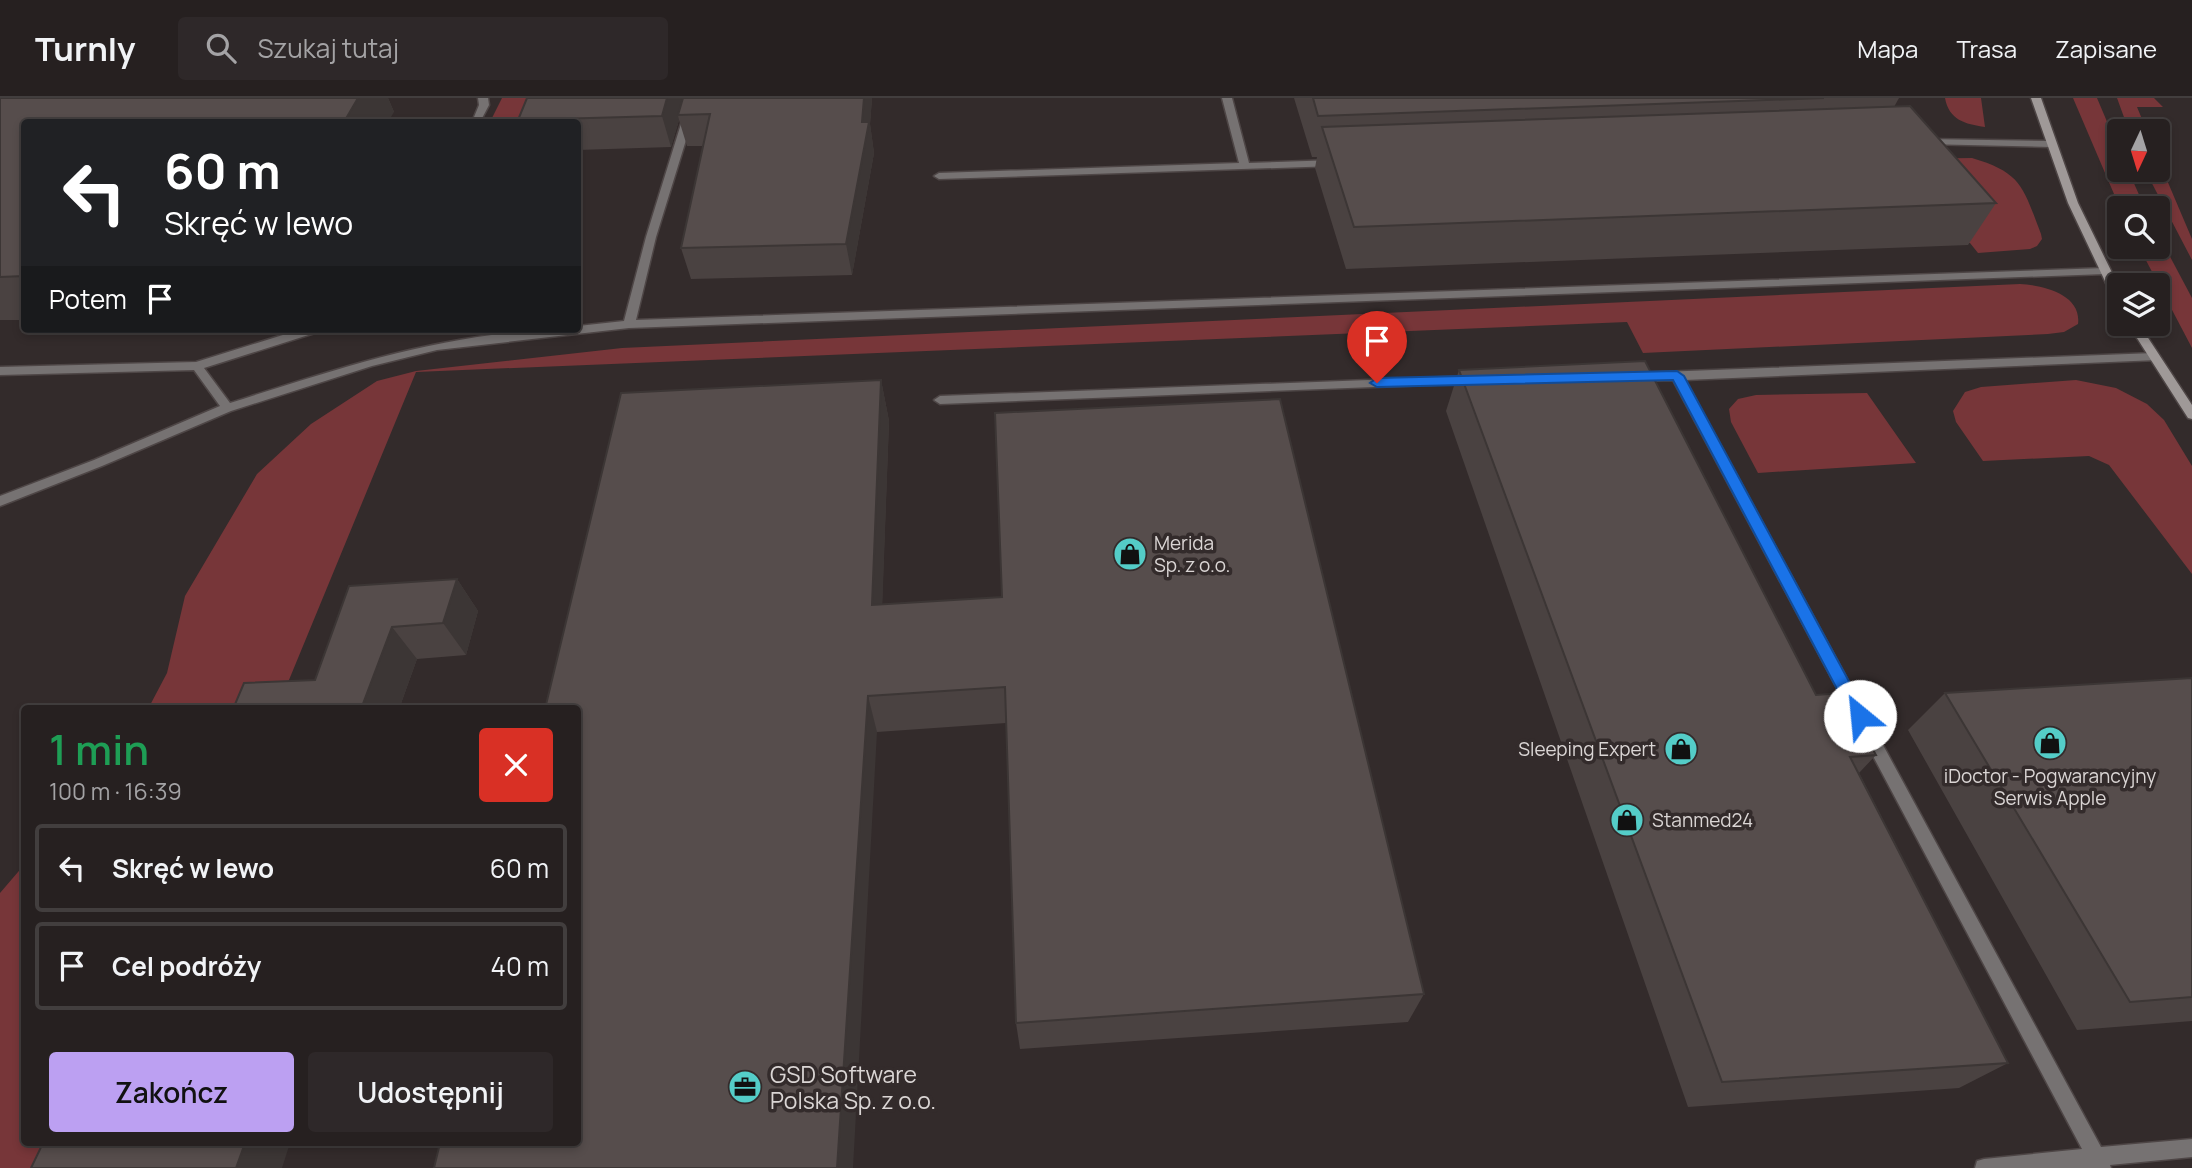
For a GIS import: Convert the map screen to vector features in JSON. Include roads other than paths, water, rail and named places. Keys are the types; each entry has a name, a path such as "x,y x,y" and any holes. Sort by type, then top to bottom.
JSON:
{"street":[{"path":"2036,98 2073,204 2107,275"},
{"path":"2141,336 2192,415"}],"lane":[{"path":"477,119 484,105 483,98"},
{"path":"629,324 651,237 694,98"},
{"path":"1227,98 1245,166"},
{"path":"1909,142 2050,144"},
{"path":"939,176 1342,162"},
{"path":"581,330 629,324 2105,271"},
{"path":"0,371 197,366 301,333"},
{"path":"0,501 227,408 369,363 437,346 550,333"},
{"path":"1626,377 2154,357"},
{"path":"197,366 227,408"},
{"path":"1677,376 2099,1163"},
{"path":"940,400 1488,380"},
{"path":"1984,1168 2099,1163 2192,1147"}],"place":[{"name":"Merida Sp. z o.o.","path":"1130,554"},
{"name":"iDoctor - Pogwarancyjny Serwis Apple","path":"2050,743"},
{"name":"Sleeping Expert","path":"1681,749"},
{"name":"Stanmed24","path":"1627,820"},
{"name":"GSD Software Polska Sp. z o.o.","path":"745,1087"}]}
